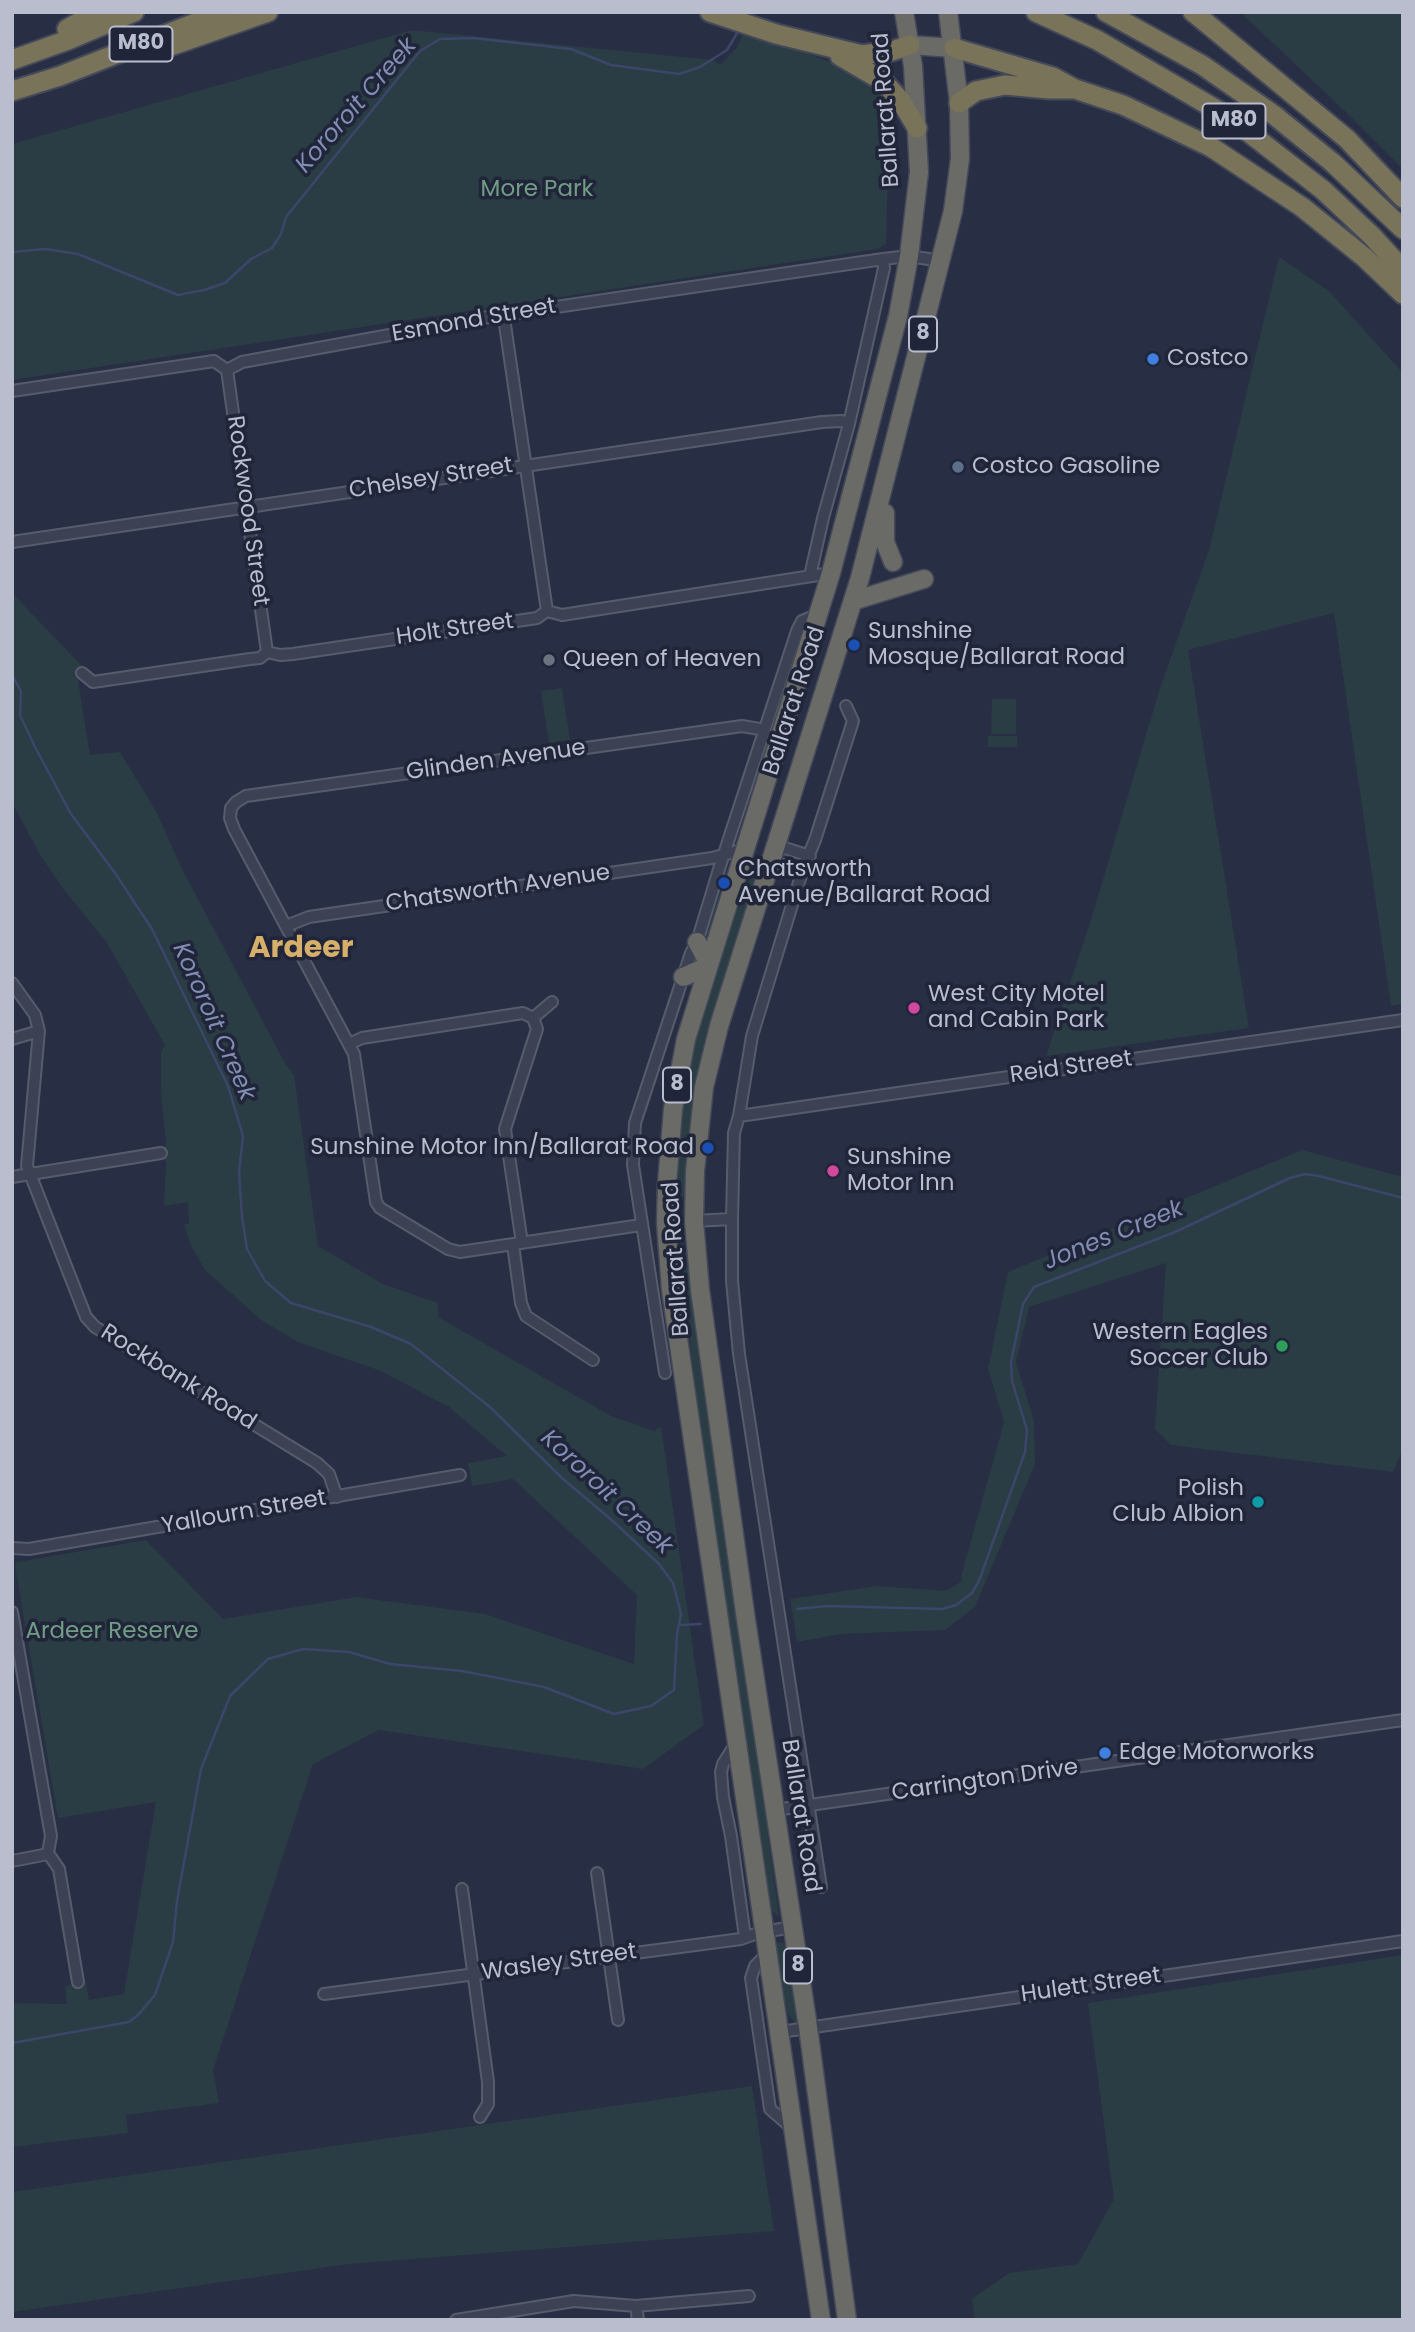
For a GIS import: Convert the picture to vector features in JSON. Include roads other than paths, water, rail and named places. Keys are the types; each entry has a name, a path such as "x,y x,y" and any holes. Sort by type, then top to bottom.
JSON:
{"highway":[{"path":"12,57 97,12"},
{"name":"M80","path":"12,57 68,40 134,12"},
{"name":"M80","path":"12,91 60,76 223,12"},
{"path":"60,76 165,49 268,12"},
{"path":"710,12 776,34 862,55 892,51 910,45 954,48 1053,76 1075,89 1123,104 1210,147 1302,207 1364,257 1403,294"},
{"name":"Ballarat Road","path":"821,2320 673,1302 666,1223 668,1160 673,1109 686,1039 819,614 895,329 909,256 918,182 917,128 910,45 904,12"},
{"name":"Ballarat Road","path":"847,2320 808,2028 705,1328 694,1221 696,1143 704,1087 719,1026 853,601 953,211 960,159 959,103 948,12"},
{"name":"M80","path":"1036,12 1097,40 1229,117 1323,190 1372,236 1403,270"},
{"name":"M80","path":"1106,12 1202,65 1274,115 1333,163 1403,229"},
{"path":"1193,12 1347,139 1403,198"},
{"path":"809,42 847,59 883,81 901,101 917,128"},
{"path":"959,103 976,91 1005,85 1075,89"},
{"path":"888,471 885,542 893,562"},
{"path":"853,601 924,579"},
{"path":"743,855 772,854"},
{"path":"683,978 707,965 697,942"},
{"path":"666,1223 694,1221"}],"street":[{"name":"Esmond Street","path":"12,391 214,361 227,370 242,362 488,317 504,318 522,312 883,259 909,256 941,261"},
{"path":"810,576 849,424 884,268 883,259"},
{"path":"504,318 547,611"},
{"name":"Rockwood Street","path":"227,370 267,652"},
{"name":"Chelsey Street","path":"12,542 822,422 842,421 849,424"},
{"name":"Holt Street","path":"82,673 93,682 250,659 267,652 293,654 537,618 547,611 562,615 831,573"},
{"name":"Ballarat Road","path":"665,1373 633,1166 635,1123 697,942 719,858 797,631 802,621 819,614"},
{"name":"Ballarat Road","path":"821,1887 739,1354 732,1281 732,1219 734,1133 752,1036 803,869 810,856 853,721 846,706"},
{"name":"Glinden Avenue","path":"286,926 230,818 231,808 246,796 742,726 765,730"},
{"path":"772,854 810,856"},
{"path":"772,854 803,869"},
{"name":"Chatsworth Avenue","path":"286,926 309,917 719,858 732,863 743,855"},
{"path":"286,926 354,1054 376,1202 380,1208 448,1249 460,1252 642,1225"},
{"path":"12,983 35,1015 39,1034 12,1039"},
{"path":"533,1018 552,1002"},
{"path":"349,1044 362,1038 523,1013 533,1018 537,1029 505,1129 521,1303 526,1316 593,1360"},
{"name":"Reid Street","path":"739,1116 1403,1020"},
{"name":"Rockbank Road","path":"39,1034 27,1162 90,1323 323,1468 333,1498"},
{"path":"12,1177 161,1153"},
{"path":"694,1221 732,1219"},
{"name":"Yallourn Street","path":"12,1556 29,1549 460,1475"},
{"name":"Yallourn Street","path":"12,1548 29,1549"},
{"path":"12,1612 51,1836 48,1853 59,1869 78,1982"},
{"name":"Carrington Drive","path":"775,1810 1403,1720"},
{"path":"737,1741 721,1772 724,1811 731,1836 745,1937"},
{"path":"12,1861 48,1853"},
{"path":"597,1873 618,2020"},
{"path":"462,1889 489,2097 486,2109 480,2117"},
{"name":"Wasley Street","path":"324,1993 745,1937 792,1927"},
{"name":"Hulett Street","path":"780,2032 1403,1941"},
{"path":"768,1953 752,1972 756,2014 770,2109 793,2129"},
{"path":"456,2320 508,2316 574,2301 636,2306 749,2296"},
{"path":"636,2306 638,2320"}],"waterway":[{"name":"Kororoit Creek","path":"12,252 46,249 78,254 178,295 204,290 225,283 251,259 272,248 281,234 286,217 420,51 440,39 473,38 571,49 611,65 679,74 700,67 727,50 739,30"},
{"name":"Kororoit Creek","path":"12,675 21,691 20,715 35,747 71,814 152,929 228,1086 243,1136 239,1172 247,1249 265,1281 291,1303 371,1327 411,1344 490,1407 562,1478 659,1564 673,1583 681,1614 677,1634 674,1690 651,1706 614,1714 544,1687 462,1671 390,1664 349,1652 303,1649 268,1659 230,1696 201,1769 177,1901 173,1942 155,1995 129,2022 12,2043"},
{"name":"Jones Creek","path":"797,1609 827,1606 942,1609 956,1605 972,1593 979,1581 1025,1452 1027,1430 1012,1381 1011,1362 1023,1304 1034,1287 1175,1232 1290,1178 1305,1174 1403,1198"},
{"name":"Jones Creek","path":"680,1625 701,1624"}],"place":[{"name":"Costco","path":"1153,359"},
{"name":"Costco Gasoline","path":"958,467"},
{"name":"Sunshine Mosque/Ballarat Road","path":"854,645"},
{"name":"Queen of Heaven","path":"549,660"},
{"name":"Chatsworth Avenue/Ballarat Road","path":"724,883"},
{"name":"West City Motel and Cabin Park","path":"914,1008"},
{"name":"Sunshine Motor Inn/Ballarat Road","path":"708,1148"},
{"name":"Sunshine Motor Inn","path":"833,1171"},
{"name":"Western Eagles Soccer Club","path":"1282,1346"},
{"name":"Polish Club Albion","path":"1258,1502"},
{"name":"Edge Motorworks","path":"1105,1753"}],"district":[{"name":"Ardeer","path":"301,949"}],"park label":[{"name":"More Park","path":"537,190"},
{"name":"Ardeer Reserve","path":"112,1632"}]}
